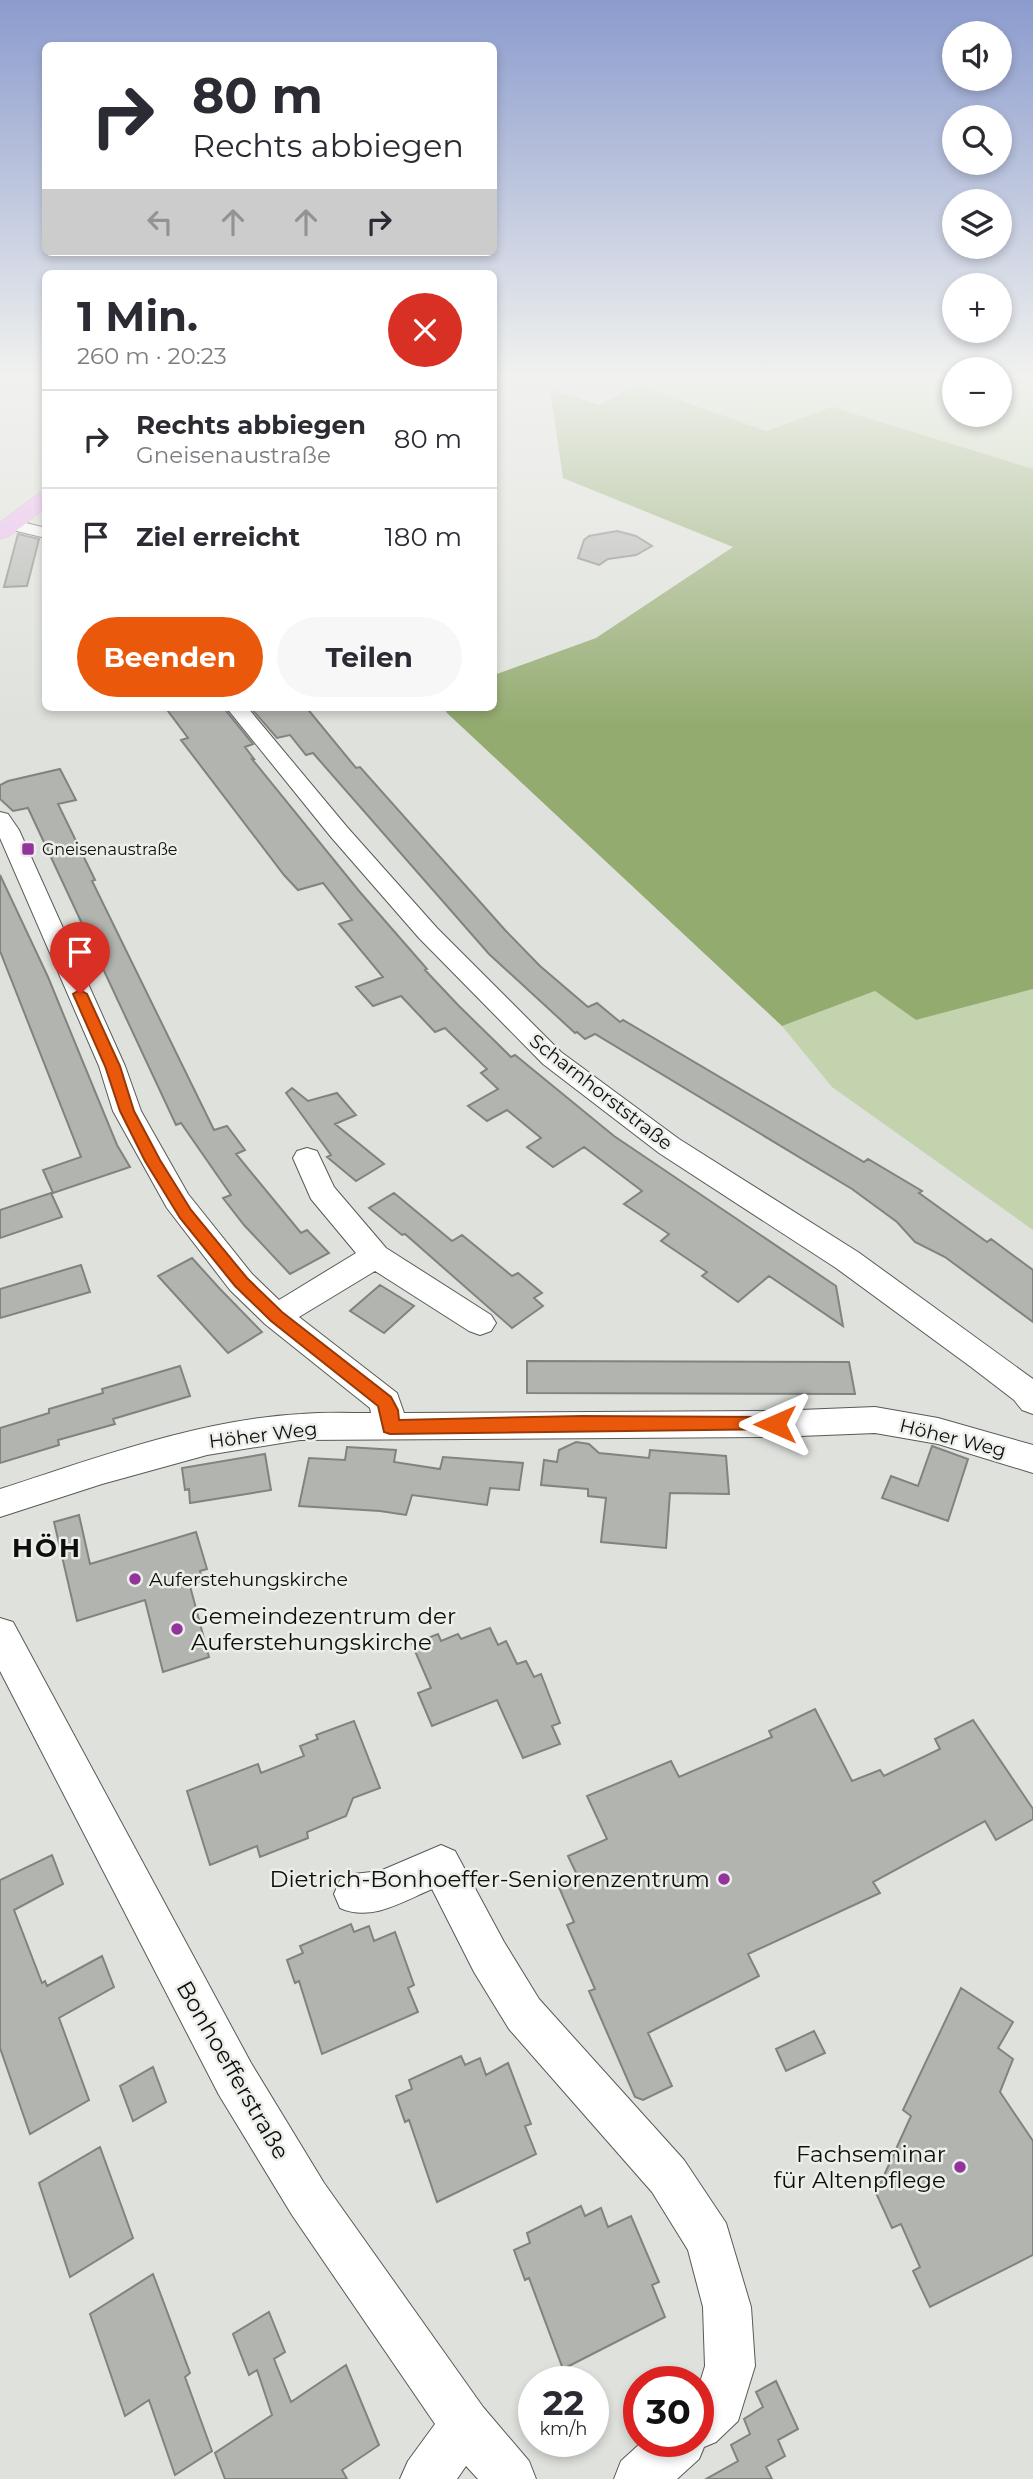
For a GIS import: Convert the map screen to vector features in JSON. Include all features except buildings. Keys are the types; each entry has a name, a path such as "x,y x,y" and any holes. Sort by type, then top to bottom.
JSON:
{"main road":[{"path":"5,528 42,500"}],"street":[{"path":"5,528 42,533"},
{"name":"Scharnhorststraße","path":"239,711 339,832 428,933 552,1058 669,1146 858,1269 982,1358 1025,1391 1033,1401"},
{"path":"0,819 8,830 112,1066 127,1111 153,1161 199,1232 241,1282 276,1317 374,1391 389,1410 390,1427"},
{"path":"307,1158 321,1192 375,1256 480,1323"},
{"path":"276,1317 375,1256"},
{"name":"Höher Weg","path":"0,1503 102,1470 207,1441 300,1427 582,1423 775,1424 875,1420 938,1431 1033,1459"},
{"name":"Bonhoefferstraße","path":"0,1633 235,2079 308,2199 465,2425 511,2479"},
{"path":"354,1894 380,1891 441,1865 489,1957 524,2014 668,2176 709,2241 727,2307 730,2366 720,2403 714,2409"},
{"path":"426,2479 465,2425"},
{"path":"639,2479 663,2457"}],"green space":[{"path":"599,493 1033,493 1033,989 916,1020 875,991 782,1026 447,713 446,711 497,711 497,674 596,638 733,547"},
{"path":"1033,989 1033,1230 832,1087 782,1026 875,991 916,1020"}],"place":[{"name":"Gneisenaustraße","path":"28,849"},
{"name":"Auferstehungskirche","path":"135,1579"},
{"name":"Gemeindezentrum der Auferstehungskirche","path":"177,1629"},
{"name":"Dietrich-Bonhoeffer-Seniorenzentrum","path":"724,1879"},
{"name":"Fachseminar für Altenpflege","path":"960,2167"}],"district":[{"name":"HÖH","path":"47,1548"}],"route":[{"path":"80,994 112,1066 127,1111 153,1161 186,1214 241,1282 276,1317 385,1402 389,1410 390,1427 582,1423 775,1424"}]}
